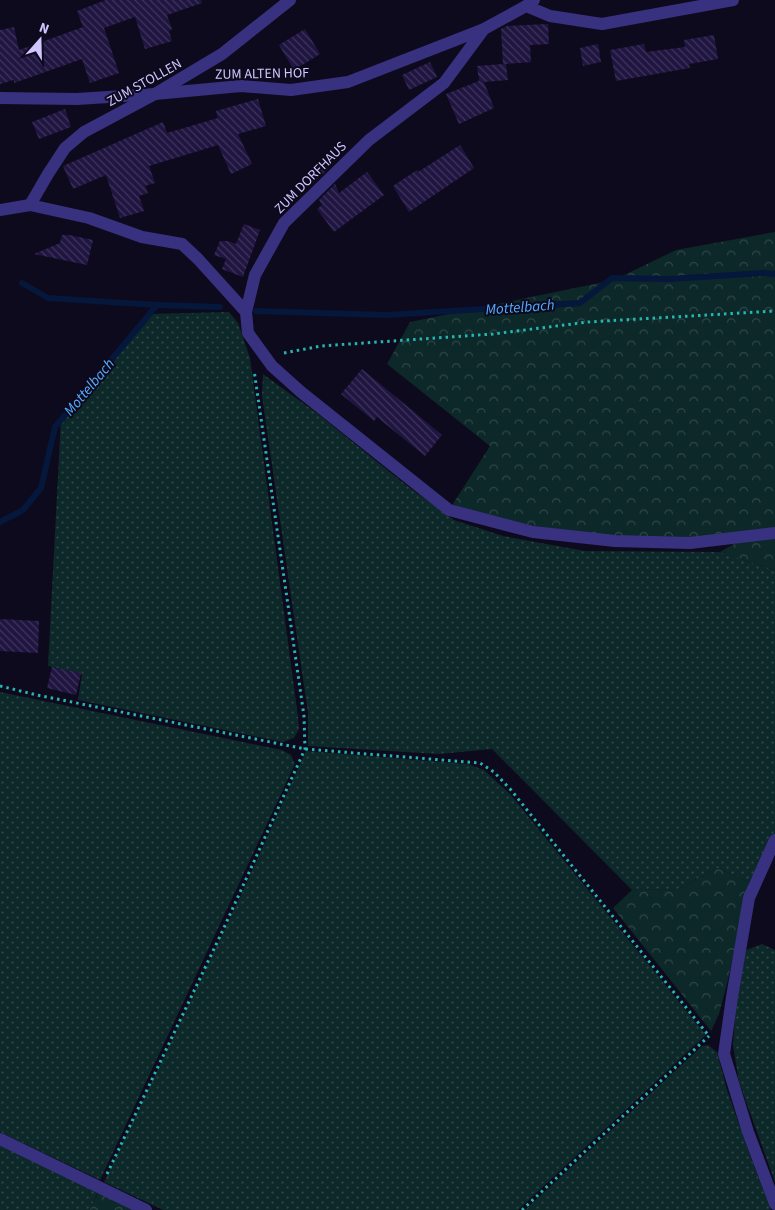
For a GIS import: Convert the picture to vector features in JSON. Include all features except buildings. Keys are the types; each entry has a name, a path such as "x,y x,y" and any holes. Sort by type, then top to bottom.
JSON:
{"street":[{"name":"ZUM STOLLEN","path":"30,205 65,148 84,132 155,94 222,54 290,0"},
{"path":"530,3 550,16 602,24 734,0"},
{"name":"ZUM DORFHAUS","path":"530,3 484,29 444,83 369,140 284,222 255,276 246,312 248,333 272,366 301,392 449,510 533,532 615,541 690,543 775,533"},
{"name":"ZUM ALTEN HOF","path":"0,98 77,99 241,86 291,90 348,82 484,29"},
{"path":"0,210 30,205 88,218 142,237 182,244 246,312"},
{"path":"775,840 748,898 724,1054 748,1132 775,1204"},
{"path":"0,1139 146,1210"}],"path":[{"path":"100,1188 222,932 305,749 304,716 253,366 264,357 321,346 493,334 588,322 775,311"},
{"path":"0,686 36,695 305,749 480,763 494,772 511,790 724,1054"},
{"path":"522,1210 709,1036"}],"green space":[{"path":"775,232 775,533 615,541 449,510 490,446 387,364 410,322 614,280 676,250"},
{"path":"229,312 238,323 250,358 298,717 299,729 294,738 283,742 78,700 82,674 48,666 61,419 150,314"},
{"path":"263,374 318,414 406,485 454,520 503,536 585,551 720,552 775,570 775,834 749,882 717,868 678,889 632,890 492,749 439,754 308,746 308,713 262,396"},
{"path":"775,537 775,570 720,552 741,540"},
{"path":"0,692 282,750 291,755 295,764 100,1180 0,1132"},
{"path":"306,751 468,764 484,770 510,794 706,1035 518,1210 163,1210 104,1182 242,893"},
{"path":"717,868 749,882 727,984 719,1014 711,1031 613,908 632,890 678,889"},
{"path":"762,944 775,950 775,1182 739,1082 733,1046 736,1004 746,950"},
{"path":"708,1045 717,1052 727,1090 771,1210 525,1210 702,1046"},
{"path":"0,1142 99,1189 90,1210 0,1210"},
{"path":"100,1188 146,1210 90,1210"}],"waterway":[{"name":"Mottelbach","path":"256,311 387,315 580,303 612,278 670,279 763,273 775,274"},
{"path":"22,283 48,298 157,305"},
{"name":"Mottelbach","path":"0,522 23,510 41,488 55,427 157,305 220,307"}]}
